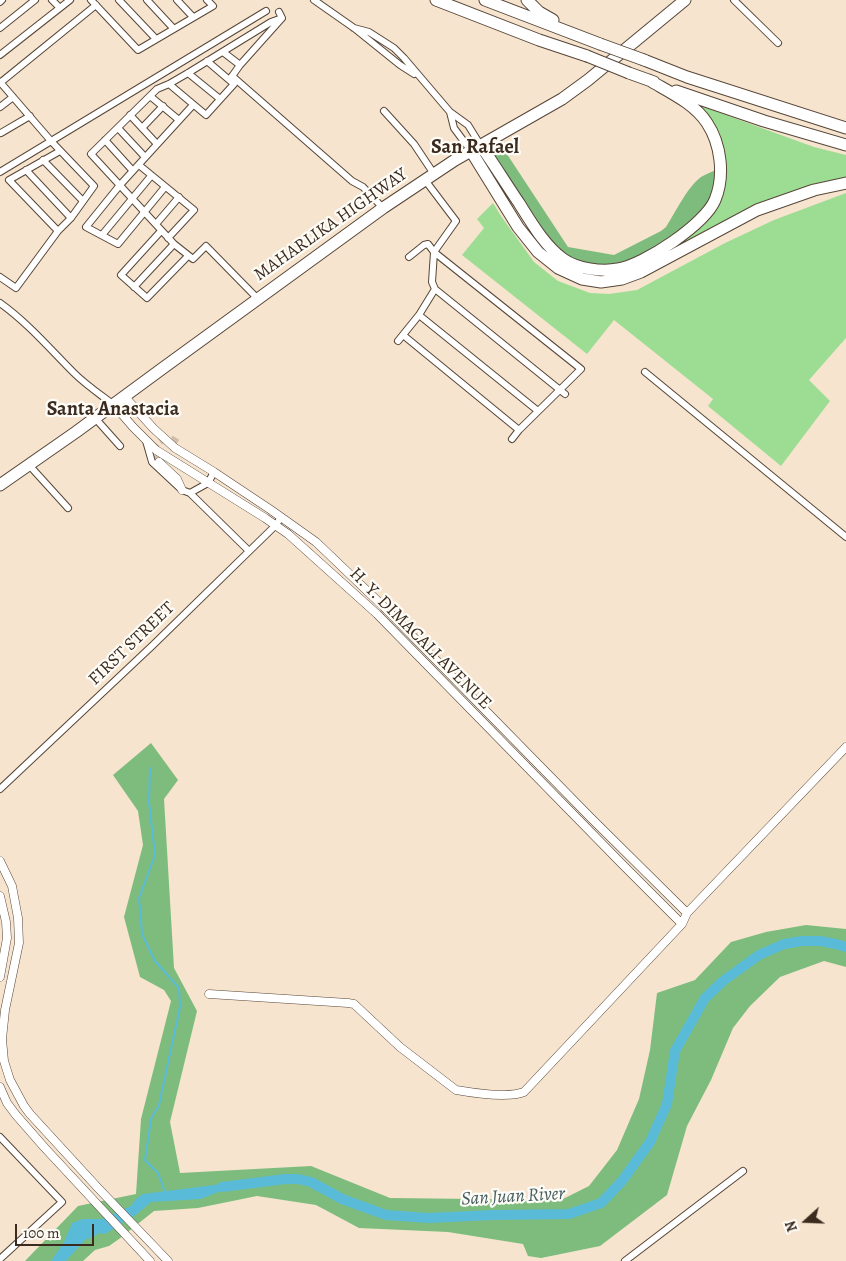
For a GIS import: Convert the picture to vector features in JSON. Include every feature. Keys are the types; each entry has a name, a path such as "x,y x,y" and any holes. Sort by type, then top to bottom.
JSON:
{"highway":[{"path":"436,0 688,96 846,145"},
{"path":"485,0 687,77 846,128"},
{"path":"527,0 539,12 580,36"},
{"name":"MAHARLIKA HIGHWAY","path":"0,485 114,405 383,208 476,148 562,99 588,80 685,0"},
{"path":"476,148 547,244 564,260 581,267 601,270 620,269 666,246 685,233 704,216 715,200 720,180 720,157 716,140 706,122 694,109 649,80"},
{"path":"476,148 518,227 538,252 558,268 582,279 601,282 622,279 641,272 757,210 814,190 846,183"}],"street":[{"path":"0,28 35,0"},
{"path":"52,0 60,8"},
{"path":"0,55 70,0"},
{"path":"119,0 156,39"},
{"path":"147,0 173,28"},
{"path":"177,0 193,17"},
{"path":"0,277 16,288 94,186 51,141 0,82 94,3 138,50 213,6 207,0"},
{"path":"314,0 354,28 400,65 420,77 450,112 468,125 476,148"},
{"path":"734,0 778,43"},
{"path":"0,172 266,11"},
{"path":"230,78 263,40 281,15 223,52 158,89 91,154 174,244 193,259 206,246 258,299"},
{"path":"254,32 263,40"},
{"path":"223,52 240,65"},
{"path":"207,61 230,78 352,181 363,187 383,208"},
{"path":"188,73 220,99"},
{"path":"169,84 206,115 234,84 230,78"},
{"path":"0,107 13,96"},
{"path":"150,96 179,120"},
{"path":"165,186 118,244 86,226 120,185 193,105"},
{"path":"142,128 163,106"},
{"path":"384,111 414,144 429,177 456,222 434,252 432,282 435,289 563,392"},
{"path":"450,112 454,128 458,134 476,148"},
{"path":"130,115 157,144"},
{"path":"1,133 30,116"},
{"path":"458,134 468,125"},
{"path":"118,128 146,157"},
{"path":"105,140 133,171"},
{"path":"58,231 9,180 60,150"},
{"path":"43,160 83,201"},
{"path":"138,165 194,210 168,238"},
{"path":"26,170 71,218"},
{"path":"102,234 152,176"},
{"path":"156,224 178,198"},
{"path":"161,231 121,275 147,298 188,256"},
{"path":"134,287 174,244"},
{"path":"409,257 428,244 434,252 581,369 563,392 538,411 512,439"},
{"path":"398,342 419,315 435,289"},
{"path":"0,303 13,312 77,375 114,405"},
{"path":"419,315 538,411"},
{"path":"403,335 519,430"},
{"path":"645,372 846,537"},
{"name":"H. Y. DIMACALI AVENUE","path":"125,397 153,428 175,448 214,472 316,542 384,607 590,818 687,913"},
{"name":"H. Y. DIMACALI AVENUE","path":"114,405 156,450 276,525 309,552 377,614 682,924"},
{"path":"95,418 120,446"},
{"path":"133,427 144,418"},
{"path":"146,440 152,462 182,490 190,493 249,551"},
{"path":"177,443 202,465"},
{"path":"159,462 177,479 182,490"},
{"path":"29,466 68,508"},
{"path":"190,493 208,483 214,472"},
{"name":"FIRST STREET","path":"0,789 154,645 276,525 280,517"},
{"path":"377,614 384,607"},
{"path":"209,994 354,1004 400,1047 456,1090 490,1094 519,1094 524,1092 682,924 687,913 846,747"},
{"path":"0,861 12,886 18,918 19,943 5,1010 2,1039 4,1061 10,1080 24,1106 53,1140 168,1261"},
{"path":"0,896 6,922 7,938 0,977"},
{"path":"10,1080 0,1086 7,1103 44,1147 150,1261"},
{"path":"0,1137 62,1202 0,1259"},
{"path":"44,1147 53,1140"},
{"path":"625,1261 743,1171"}],"green space":[{"path":"690,102 814,147 846,155 846,180 814,186 680,248 677,243 711,213 720,144"},
{"path":"501,145 568,247 614,255 666,227 696,181 716,170 715,187 710,202 684,231 630,260 613,265 597,266 568,256 553,244 496,161 494,155 496,148"},
{"path":"846,193 846,338 809,380 830,401 781,466 708,406 713,399 614,320 587,354 462,255 484,228 477,219 493,203 534,262 558,281 590,293 609,294 637,290 725,243 774,220"},
{"path":"151,743 178,780 164,799 174,968 197,1011 170,1122 180,1173 311,1166 390,1198 561,1200 589,1186 617,1150 639,1099 650,1050 657,993 695,980 731,942 766,932 806,925 846,929 846,967 824,961 780,977 750,1006 733,1028 711,1080 687,1126 667,1195 600,1246 541,1258 528,1256 523,1244 448,1232 359,1228 316,1205 257,1196 198,1208 154,1211 119,1239 109,1246 95,1250 83,1261 25,1261 78,1206 136,1194 141,1119 171,1001 164,990 140,977 124,917 143,845 138,811 113,775"}],"water":[{"path":"222,1184 235,1185 201,1199 151,1202 137,1214 105,1234 99,1233 85,1240 66,1261 51,1261 64,1242 72,1223 83,1219 101,1219 131,1206 143,1194"}],"waterway":[{"path":"150,768 149,802 155,855 139,898 142,934 155,961 179,988 180,1007 159,1105 151,1119 145,1160 158,1173 165,1192"},
{"name":"San Juan River","path":"222,1187 298,1179 311,1182 342,1199 386,1215 428,1218 569,1214 601,1203 622,1181 650,1142 667,1104 675,1051 705,998 723,981 759,955 784,944 820,941 846,947"}],"tunnel":[{"path":"159,462 154,451 157,442 166,439 177,443"}],"district":[{"name":"San Rafael","path":"475,148"},
{"name":"Santa Anastacia","path":"113,410"}]}
